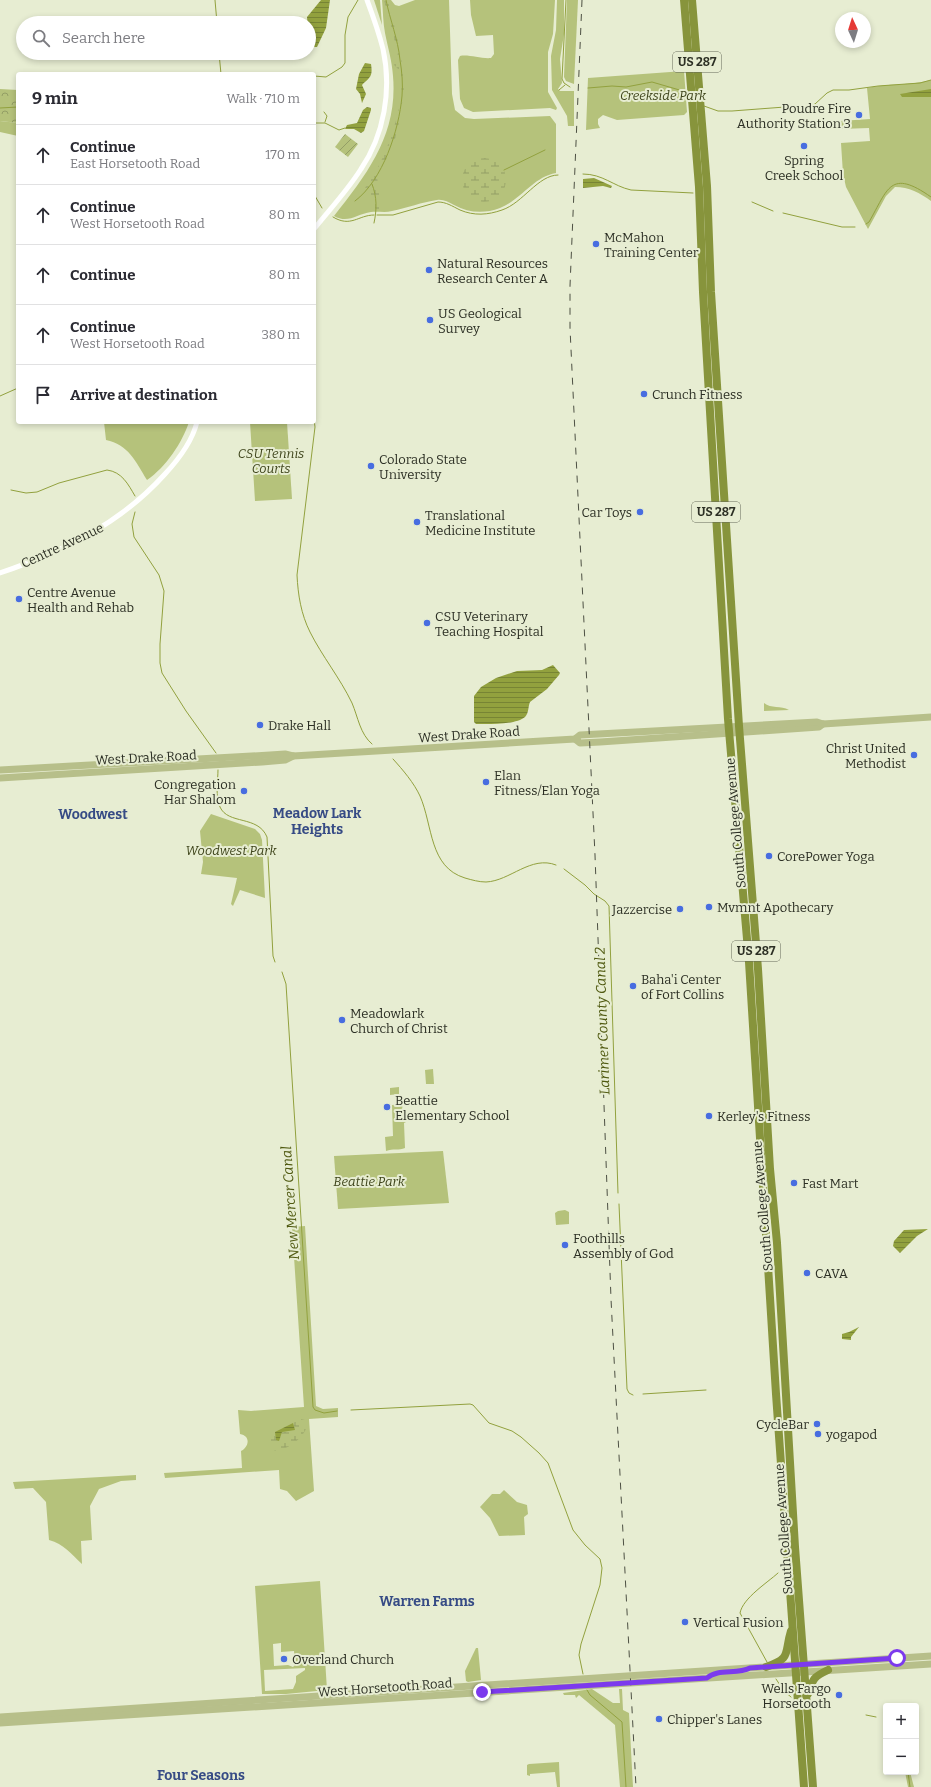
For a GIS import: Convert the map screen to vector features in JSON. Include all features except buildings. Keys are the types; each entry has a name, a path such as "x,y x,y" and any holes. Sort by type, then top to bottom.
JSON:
{"highway":[{"name":"South College Avenue","path":"684,0 696,110 700,236 729,730 749,962 804,1787"},
{"name":"South College Avenue","path":"692,0 695,98"},
{"name":"South College Avenue","path":"696,110 706,186 711,297 739,729 748,832 770,1169 778,1243 790,1466 813,1787"},
{"path":"715,487 724,502"},
{"path":"736,805 741,810 743,828 748,832"},
{"path":"739,837 743,839 746,863 750,866"},
{"path":"766,1667 783,1660 793,1627"},
{"path":"807,1699 812,1681 816,1676 828,1670"},
{"path":"802,1748 808,1774 812,1778"}],"main road":[{"path":"729,730 818,727 823,724 931,717"},
{"name":"West Drake Road","path":"575,739 580,743 634,739 682,729 729,730"},
{"name":"West Drake Road","path":"0,770 286,754 293,756 575,739 580,735 662,734 729,730"},
{"name":"West Drake Road","path":"0,778 285,760 293,756"},
{"path":"226,764 229,760 239,757"},
{"path":"796,1669 931,1656"},
{"path":"804,1668 828,1670 931,1664"},
{"name":"West Horsetooth Road","path":"0,1724 664,1681 673,1678 701,1676 750,1668 766,1667 796,1669"},
{"name":"West Horsetooth Road","path":"0,1717 796,1669"}],"street":[{"path":"316,226 362,169 374,146 380,127 386,95 385,64 380,39 367,0"},
{"name":"Centre Avenue","path":"0,573 67,546 92,534 120,516 151,489 176,461 187,445 195,424"}],"green space":[{"path":"374,0 380,0 382,25"},
{"path":"382,0 391,0 395,5 399,6 415,0 449,0 452,94 455,110 465,118 474,119 550,116 556,124 556,173 548,175 534,183 508,204 494,210 477,212 465,210 446,201 439,200 389,212 366,213 348,219 334,216 369,168 378,152 391,116 393,76 384,29"},
{"path":"384,0 388,0 401,54 404,91 398,129 392,148 377,177 381,203 380,209 377,210 375,209 375,202 369,197 368,193 358,201 355,201 354,199 364,190 382,159 396,121 400,102 402,85 400,72 394,65 398,53"},
{"path":"470,0 555,0 553,34 548,52 548,92 557,108 556,110 550,108 473,112 464,108 460,99 458,60 460,56 491,58 494,54 493,35 476,36 471,15"},
{"path":"557,0 564,0 564,34 560,59 562,83 558,89 560,91 574,91 574,126 568,126 567,116 552,90 551,56 556,30"},
{"path":"567,0 578,0 574,84 566,81 564,77"},
{"name":"Creekside Park","path":"684,71 687,112 684,115 617,120 603,115 598,119 600,128 586,130 588,78"},
{"path":"931,80 931,201 914,191 895,187 886,196 868,229 846,187 843,174 841,143 870,141 869,128 840,129 840,121 870,119 867,88"},
{"path":"0,89 16,90 16,123 0,121"},
{"path":"0,121 16,123 16,136 0,132"},
{"path":"345,134 358,144 348,157 335,147"},
{"path":"488,158 500,164 505,172 505,188 500,196 492,201 480,202 468,196 463,188 462,176 468,164 476,159"},
{"path":"104,424 188,424 178,446 167,461 147,480 135,460 126,450 114,442 106,440"},
{"name":"CSU Tennis Courts","path":"250,424 287,424 292,499 255,501"},
{"path":"764,703 770,706 789,710 764,711"},
{"name":"Woodwest Park","path":"211,814 255,829 260,834 262,840 265,898 240,890 233,906 231,904 237,878 201,874 203,862 200,831"},
{"path":"433,1069 434,1084 426,1084 425,1070"},
{"path":"399,1087 399,1094 390,1095 390,1088"},
{"path":"402,1104 403,1115 406,1115 406,1122 404,1123 405,1148 386,1151 385,1137 393,1136 392,1105"},
{"name":"Beattie Park","path":"443,1151 449,1203 338,1209 334,1156"},
{"path":"565,1210 569,1212 569,1224 556,1225 555,1213"},
{"path":"305,1226 316,1406 323,1409 338,1408 338,1417 309,1419 314,1491 296,1501 287,1491 280,1489 279,1470 165,1478 164,1473 242,1468 241,1451 246,1447 248,1442 244,1435 240,1434 238,1410 251,1411 304,1407 292,1227"},
{"path":"301,1419 305,1420 307,1426 298,1440 283,1449 272,1450 268,1444 267,1437 275,1432 276,1440 281,1439 282,1432 290,1432 294,1425 293,1423"},
{"path":"136,1475 136,1480 121,1481 99,1489 90,1506 92,1540 81,1541 82,1564 63,1547 49,1540 46,1502 33,1488 15,1489 13,1482"},
{"path":"504,1490 517,1502 527,1505 528,1514 524,1517 525,1535 499,1536 490,1518 480,1507 492,1494 500,1494"},
{"path":"320,1581 327,1690 286,1694 262,1694 255,1586","holes":["281,1643 281,1652 294,1651 295,1665 293,1667 288,1665 274,1666 273,1644","305,1668 305,1670 296,1676 296,1682 293,1689 265,1691 264,1670"]},
{"path":"476,1648 478,1648 481,1680 468,1682 466,1681 465,1671"},
{"path":"592,1689 613,1703 620,1703 619,1689 622,1689 623,1710 629,1713 633,1787 620,1787 615,1725 579,1695 576,1698 575,1695 564,1695 563,1693"},
{"path":"559,1762 560,1787 557,1787 555,1772 530,1774 530,1776 527,1775 527,1765 529,1764"},
{"path":"906,1775 911,1775 914,1787 908,1787"}],"shaded area":[{"path":"321,0 330,0 326,28 317,47 316,16 308,16"},
{"path":"365,63 371,64 372,72 369,78 362,85 366,94 362,103 360,94 356,89 359,74"},
{"path":"931,89 931,97 902,97 900,94"},
{"path":"367,107 371,108 371,110 364,131 361,133 354,129 345,129 347,125 357,123 363,110"},
{"path":"594,178 612,186 611,188 603,186 583,188 583,179"},
{"path":"553,665 560,673 559,675 547,689 530,702 527,714 521,720 502,724 476,724 474,722 474,696 481,687 496,678 517,671 542,670"},
{"path":"928,1229 917,1236 900,1253 893,1246 894,1241 904,1230"},
{"path":"859,1327 851,1337 851,1340 842,1339 842,1334"},
{"path":"293,1423 295,1430 282,1432 279,1441 276,1440 275,1432"}],"waterway":[{"path":"215,0 216,16"},
{"path":"316,76 326,77 342,67 345,63 345,35 348,17 358,0"},
{"path":"355,201 374,181 381,168 393,139 400,109 402,82 398,45 386,0"},
{"path":"566,0 562,79 564,83 570,87"},
{"path":"220,60 221,72"},
{"path":"704,106 718,111 808,107 815,104 827,93 833,90 849,90 920,83 931,80"},
{"path":"588,88 612,86 626,87 652,82 683,91 689,99"},
{"path":"559,90 565,85"},
{"path":"0,108 16,107"},
{"path":"324,112 327,116 325,122"},
{"path":"316,123 325,123 339,130 345,128"},
{"path":"504,170 545,150"},
{"path":"583,174 596,176 631,190 693,193"},
{"path":"377,215 393,215 438,202 446,203 470,213 492,213 502,210 517,202 544,179 558,175"},
{"path":"866,224 869,222 886,192 898,183 907,184 917,188 931,197"},
{"path":"372,184 376,203 374,223"},
{"path":"316,198 322,208"},
{"path":"752,202 773,211"},
{"path":"783,213 842,227 855,227"},
{"path":"333,217 339,220 350,221 374,215"},
{"name":"Larimer County Canal 2","path":"0,396 16,389"},
{"name":"Larimer County Canal 2","path":"315,424 297,575 299,597 304,618 310,632 352,703 362,730 372,744"},
{"name":"New Mercer Canal","path":"11,490 26,493 37,492 59,483 107,470 121,476 135,496"},
{"name":"New Mercer Canal","path":"135,512 132,524 134,537 159,575 164,591 160,644 160,663 162,673 186,711 216,753"},
{"name":"Larimer County Canal 2","path":"393,759 418,791 438,855 453,873 465,878 486,882 504,878 538,863 556,865"},
{"name":"New Mercer Canal","path":"218,770 218,803 224,813 257,826 263,830 267,837 273,956 275,962"},
{"name":"Larimer County Canal 2","path":"564,869 594,894 605,901 609,906 618,1193"},
{"name":"New Mercer Canal","path":"282,972 286,984 313,1407 315,1410 324,1413 337,1411"},
{"name":"Larimer County Canal 2","path":"619,1204 627,1389 629,1393 633,1395"},
{"name":"Larimer County Canal 2","path":"643,1394 706,1390"},
{"name":"New Mercer Canal","path":"351,1410 470,1404 473,1405 489,1423 512,1431 521,1437 548,1463 573,1530 585,1545 600,1559 602,1568 600,1585 581,1644 579,1655 583,1674"},
{"name":"Larimer County Canal 2","path":"767,1662 740,1613 742,1607 750,1596 778,1573"},
{"name":"Larimer County Canal 2","path":"776,1679 784,1691 791,1697"},
{"name":"New Mercer Canal","path":"587,1690 590,1695 622,1722 626,1787"},
{"name":"Larimer County Canal 2","path":"866,1715 876,1717"},
{"name":"Larimer County Canal 2","path":"908,1775 910,1787"}],"railway":[{"path":"582,0 570,286 570,328 595,855 611,1299 636,1787"}],"place":[{"name":"Poudre Fire Authority Station 3","path":"859,115"},
{"name":"Spring Creek School","path":"804,146"},
{"name":"McMahon Training Center","path":"596,244"},
{"name":"Natural Resources Research Center A","path":"429,270"},
{"name":"US Geological Survey","path":"430,320"},
{"name":"Crunch Fitness","path":"644,394"},
{"name":"Colorado State University","path":"371,466"},
{"name":"Car Toys","path":"640,512"},
{"name":"Translational Medicine Institute","path":"417,522"},
{"name":"Centre Avenue Health and Rehab","path":"19,599"},
{"name":"CSU Veterinary Teaching Hospital","path":"427,623"},
{"name":"Drake Hall","path":"260,725"},
{"name":"Christ United Methodist","path":"914,755"},
{"name":"Elan Fitness/Elan Yoga","path":"486,782"},
{"name":"Congregation Har Shalom","path":"244,791"},
{"name":"CorePower Yoga","path":"769,856"},
{"name":"Mvmnt Apothecary","path":"709,907"},
{"name":"Jazzercise","path":"680,909"},
{"name":"Baha'i Center of Fort Collins","path":"633,986"},
{"name":"Meadowlark Church of Christ","path":"342,1020"},
{"name":"Beattie Elementary School","path":"387,1107"},
{"name":"Kerley's Fitness","path":"709,1116"},
{"name":"Fast Mart","path":"794,1183"},
{"name":"Foothills Assembly of God","path":"565,1245"},
{"name":"CAVA","path":"807,1273"},
{"name":"CycleBar","path":"817,1424"},
{"name":"yogapod","path":"818,1434"},
{"name":"Vertical Fusion","path":"685,1622"},
{"name":"Overland Church","path":"284,1659"},
{"name":"Wells Fargo Horsetooth","path":"839,1695"},
{"name":"Chipper's Lanes","path":"659,1719"}],"district":[{"name":"Woodwest","path":"93,814"},
{"name":"Meadow Lark Heights","path":"317,822"},
{"name":"Warren Farms","path":"427,1601"},
{"name":"Four Seasons","path":"201,1775"}],"route":[{"path":"482,1692 707,1678 712,1674 740,1672 750,1668 897,1658"}]}
